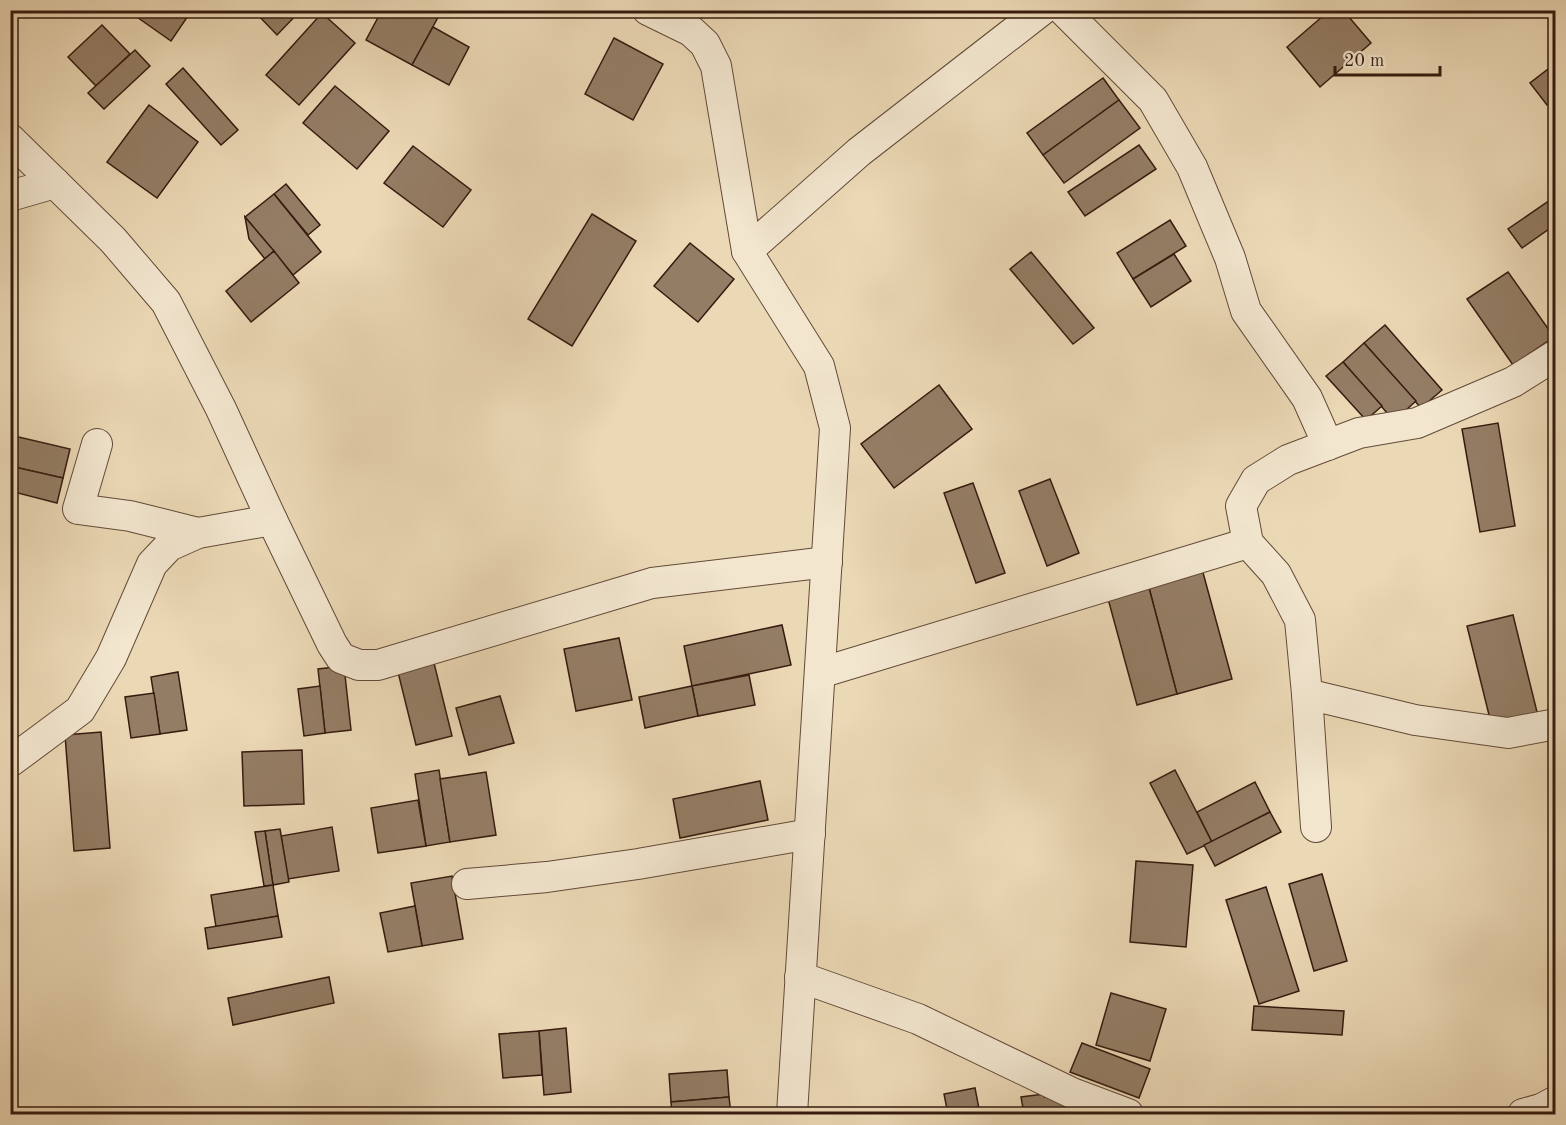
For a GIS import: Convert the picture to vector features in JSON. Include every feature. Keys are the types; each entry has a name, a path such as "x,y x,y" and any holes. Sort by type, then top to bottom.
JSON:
{"street":[{"path":"648,10 691,31 705,44 716,66 747,251 819,366 835,428 792,1114"},
{"path":"747,251 859,152 1042,10"},
{"path":"1063,10 1153,100 1192,167 1230,258 1245,311 1306,398 1328,445"},
{"path":"10,139 113,240 166,302 221,409 272,520 341,658 359,665 378,665 652,583 826,562"},
{"path":"10,196 55,183"},
{"path":"1316,827 1300,620 1276,574 1248,543 1241,506 1256,480 1288,460 1359,433 1417,423 1513,382 1556,355"},
{"path":"97,444 78,508 130,516 198,533"},
{"path":"10,762 80,710 111,658 152,564 169,546 198,533 272,520"},
{"path":"820,673 1248,543"},
{"path":"1307,694 1415,720 1508,733 1556,724"},
{"path":"467,884 547,877 626,866 810,834"},
{"path":"800,977 918,1019 1072,1093 1128,1114"},
{"path":"1523,1114 1541,1109 1556,1101"}],"building":[{"path":"127,10 192,10 171,41"},
{"path":"253,10 301,10 277,35"},
{"path":"382,10 442,10 412,65 366,40"},
{"path":"1330,10 1343,10 1371,43 1320,87 1287,47"},
{"path":"322,13 355,43 299,105 266,75"},
{"path":"102,25 130,54 96,86 68,57"},
{"path":"433,27 469,47 449,85 412,65"},
{"path":"614,38 663,64 633,120 585,94"},
{"path":"135,50 150,66 104,109 88,93"},
{"path":"1556,63 1556,98 1547,105 1530,83"},
{"path":"183,68 238,130 221,145 166,84"},
{"path":"1103,78 1119,100 1043,155 1027,133"},
{"path":"335,86 389,131 357,169 303,123"},
{"path":"1119,100 1140,128 1064,183 1043,155"},
{"path":"149,105 198,142 157,198 107,162"},
{"path":"1139,145 1156,169 1085,216 1068,192"},
{"path":"413,146 471,190 443,227 384,183"},
{"path":"286,184 320,225 308,235 274,194"},
{"path":"274,194 321,252 293,275 245,217"},
{"path":"1556,196 1556,224 1522,248 1508,229"},
{"path":"592,214 636,241 572,346 528,319"},
{"path":"245,217 274,251 265,259 249,239"},
{"path":"1170,220 1186,246 1133,279 1117,253"},
{"path":"690,243 734,279 698,322 654,286"},
{"path":"274,251 299,283 251,322 226,291"},
{"path":"1031,252 1094,328 1073,344 1010,269"},
{"path":"1174,254 1191,281 1151,307 1133,279"},
{"path":"1508,272 1554,337 1513,365 1467,299"},
{"path":"1385,325 1442,390 1421,408 1364,343"},
{"path":"1364,343 1416,401 1394,421 1343,362"},
{"path":"1343,362 1382,406 1366,420 1326,376"},
{"path":"939,385 972,429 894,488 861,444"},
{"path":"1498,423 1515,526 1480,532 1462,429"},
{"path":"10,435 70,449 63,478 10,466"},
{"path":"10,466 63,478 57,503 10,491"},
{"path":"1050,479 1079,553 1047,566 1019,491"},
{"path":"973,483 1005,573 976,583 944,493"},
{"path":"1202,569 1232,679 1177,694 1148,584"},
{"path":"1148,584 1177,694 1137,705 1107,595"},
{"path":"1513,615 1538,716 1492,727 1467,626"},
{"path":"782,625 791,665 692,686 684,646"},
{"path":"619,638 632,700 576,711 564,649"},
{"path":"433,659 452,736 416,745 397,668"},
{"path":"344,666 351,730 325,733 318,669"},
{"path":"178,672 187,730 160,734 151,677"},
{"path":"749,675 755,705 698,716 692,686"},
{"path":"320,686 325,733 304,736 298,689"},
{"path":"692,686 698,716 645,728 639,697"},
{"path":"154,693 160,734 131,738 125,697"},
{"path":"500,696 514,743 469,755 456,708"},
{"path":"101,732 110,848 74,851 65,735"},
{"path":"302,750 304,804 244,806 242,752"},
{"path":"439,770 450,842 426,846 415,774"},
{"path":"1175,770 1212,842 1187,854 1150,783"},
{"path":"486,772 496,835 450,842 440,779"},
{"path":"760,781 768,820 680,838 673,799"},
{"path":"1255,782 1270,812 1212,842 1197,812"},
{"path":"418,800 426,846 378,853 371,808"},
{"path":"1270,812 1281,832 1215,866 1204,845"},
{"path":"332,827 339,871 288,879 281,836"},
{"path":"280,829 289,882 273,885 265,831"},
{"path":"265,831 273,885 264,886 255,832"},
{"path":"1553,839 1556,839 1556,875 1552,875"},
{"path":"1136,861 1193,865 1186,947 1130,942"},
{"path":"1322,874 1347,961 1314,971 1289,884"},
{"path":"452,876 463,939 422,946 411,883"},
{"path":"273,885 278,916 216,927 211,895"},
{"path":"1266,887 1299,991 1259,1004 1226,900"},
{"path":"415,906 422,946 388,952 380,913"},
{"path":"278,916 282,937 208,949 205,928"},
{"path":"329,977 334,1003 233,1025 228,998"},
{"path":"1111,993 1166,1009 1150,1061 1096,1045"},
{"path":"1254,1006 1344,1011 1342,1035 1252,1030"},
{"path":"566,1028 571,1092 544,1095 539,1031"},
{"path":"539,1031 542,1075 503,1078 499,1034"},
{"path":"1082,1043 1150,1069 1139,1098 1070,1072"},
{"path":"727,1070 729,1097 671,1102 669,1074"},
{"path":"975,1088 980,1114 948,1114 944,1094"},
{"path":"1044,1094 1044,1097 1064,1095 1066,1114 1024,1114 1021,1097"},
{"path":"729,1097 731,1114 672,1114 671,1102"},
{"path":"464,1109 486,1111 485,1114 463,1114"}]}
